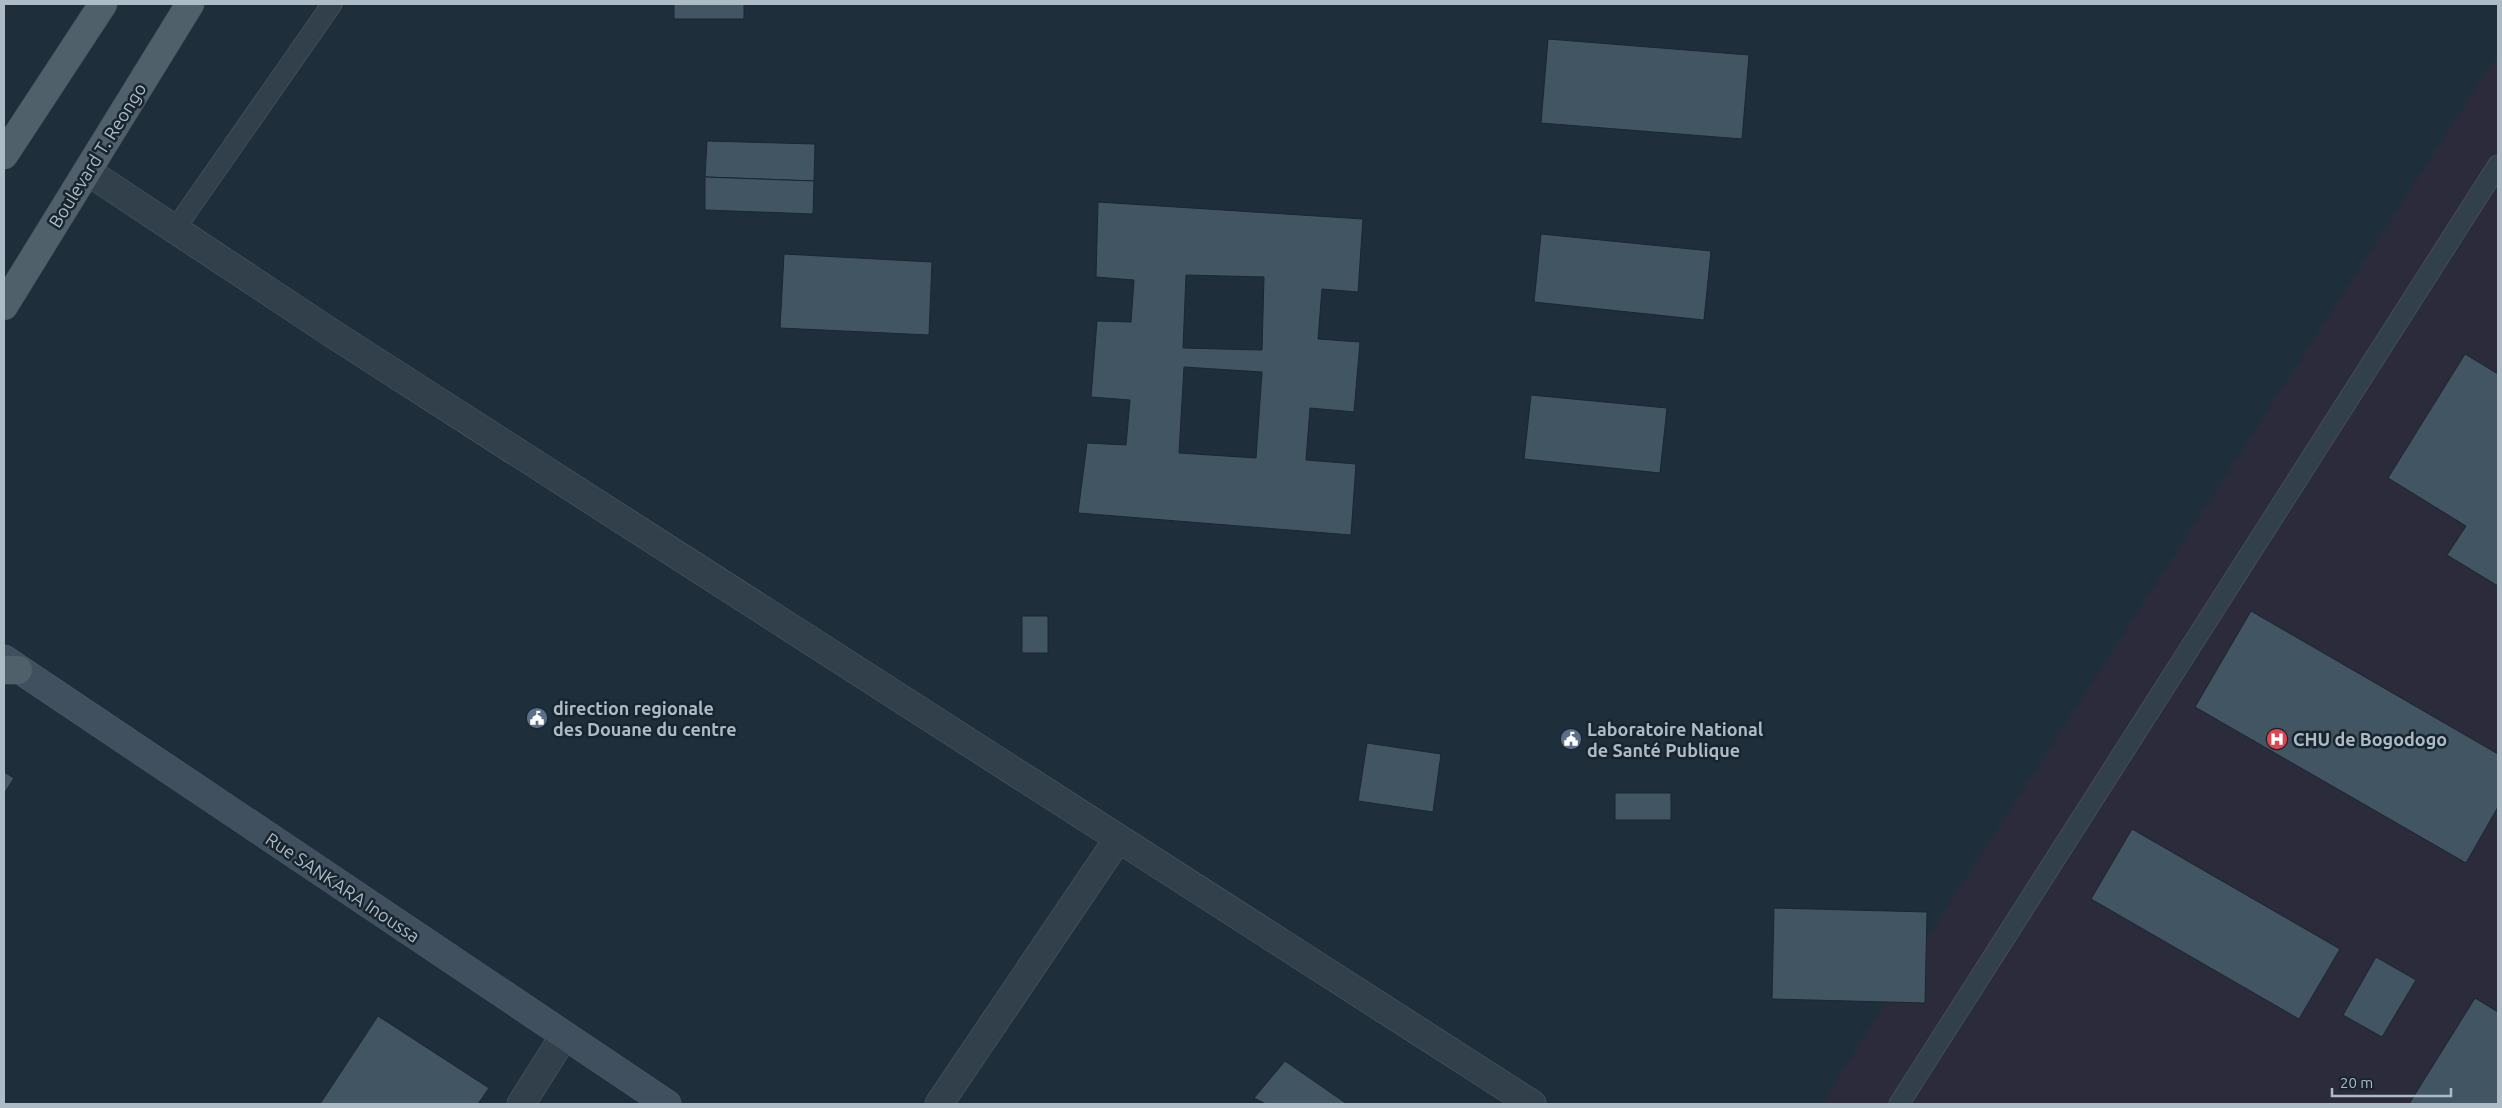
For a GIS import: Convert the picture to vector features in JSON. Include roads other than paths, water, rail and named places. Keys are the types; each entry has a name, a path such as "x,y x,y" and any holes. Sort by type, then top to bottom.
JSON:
{"main road":[{"path":"4,155 103,4"},
{"name":"Boulevard T. Reongo","path":"4,306 190,4"}],"street":[{"path":"87,171 349,345 1532,1104"},
{"name":"Rue SANKARA Inoussa","path":"9,666 667,1104"},
{"path":"939,1104 1118,839"},
{"path":"521,1104 564,1036"}],"lane":[{"path":"175,229 332,4"},
{"path":"1899,1104 2498,165"}],"place":[{"name":"direction regionale des Douane du centre","path":"537,718"},
{"name":"Laboratoire National de Santé Publique","path":"1571,739"},
{"name":"CHU de Bogodogo","path":"2277,739"}]}
